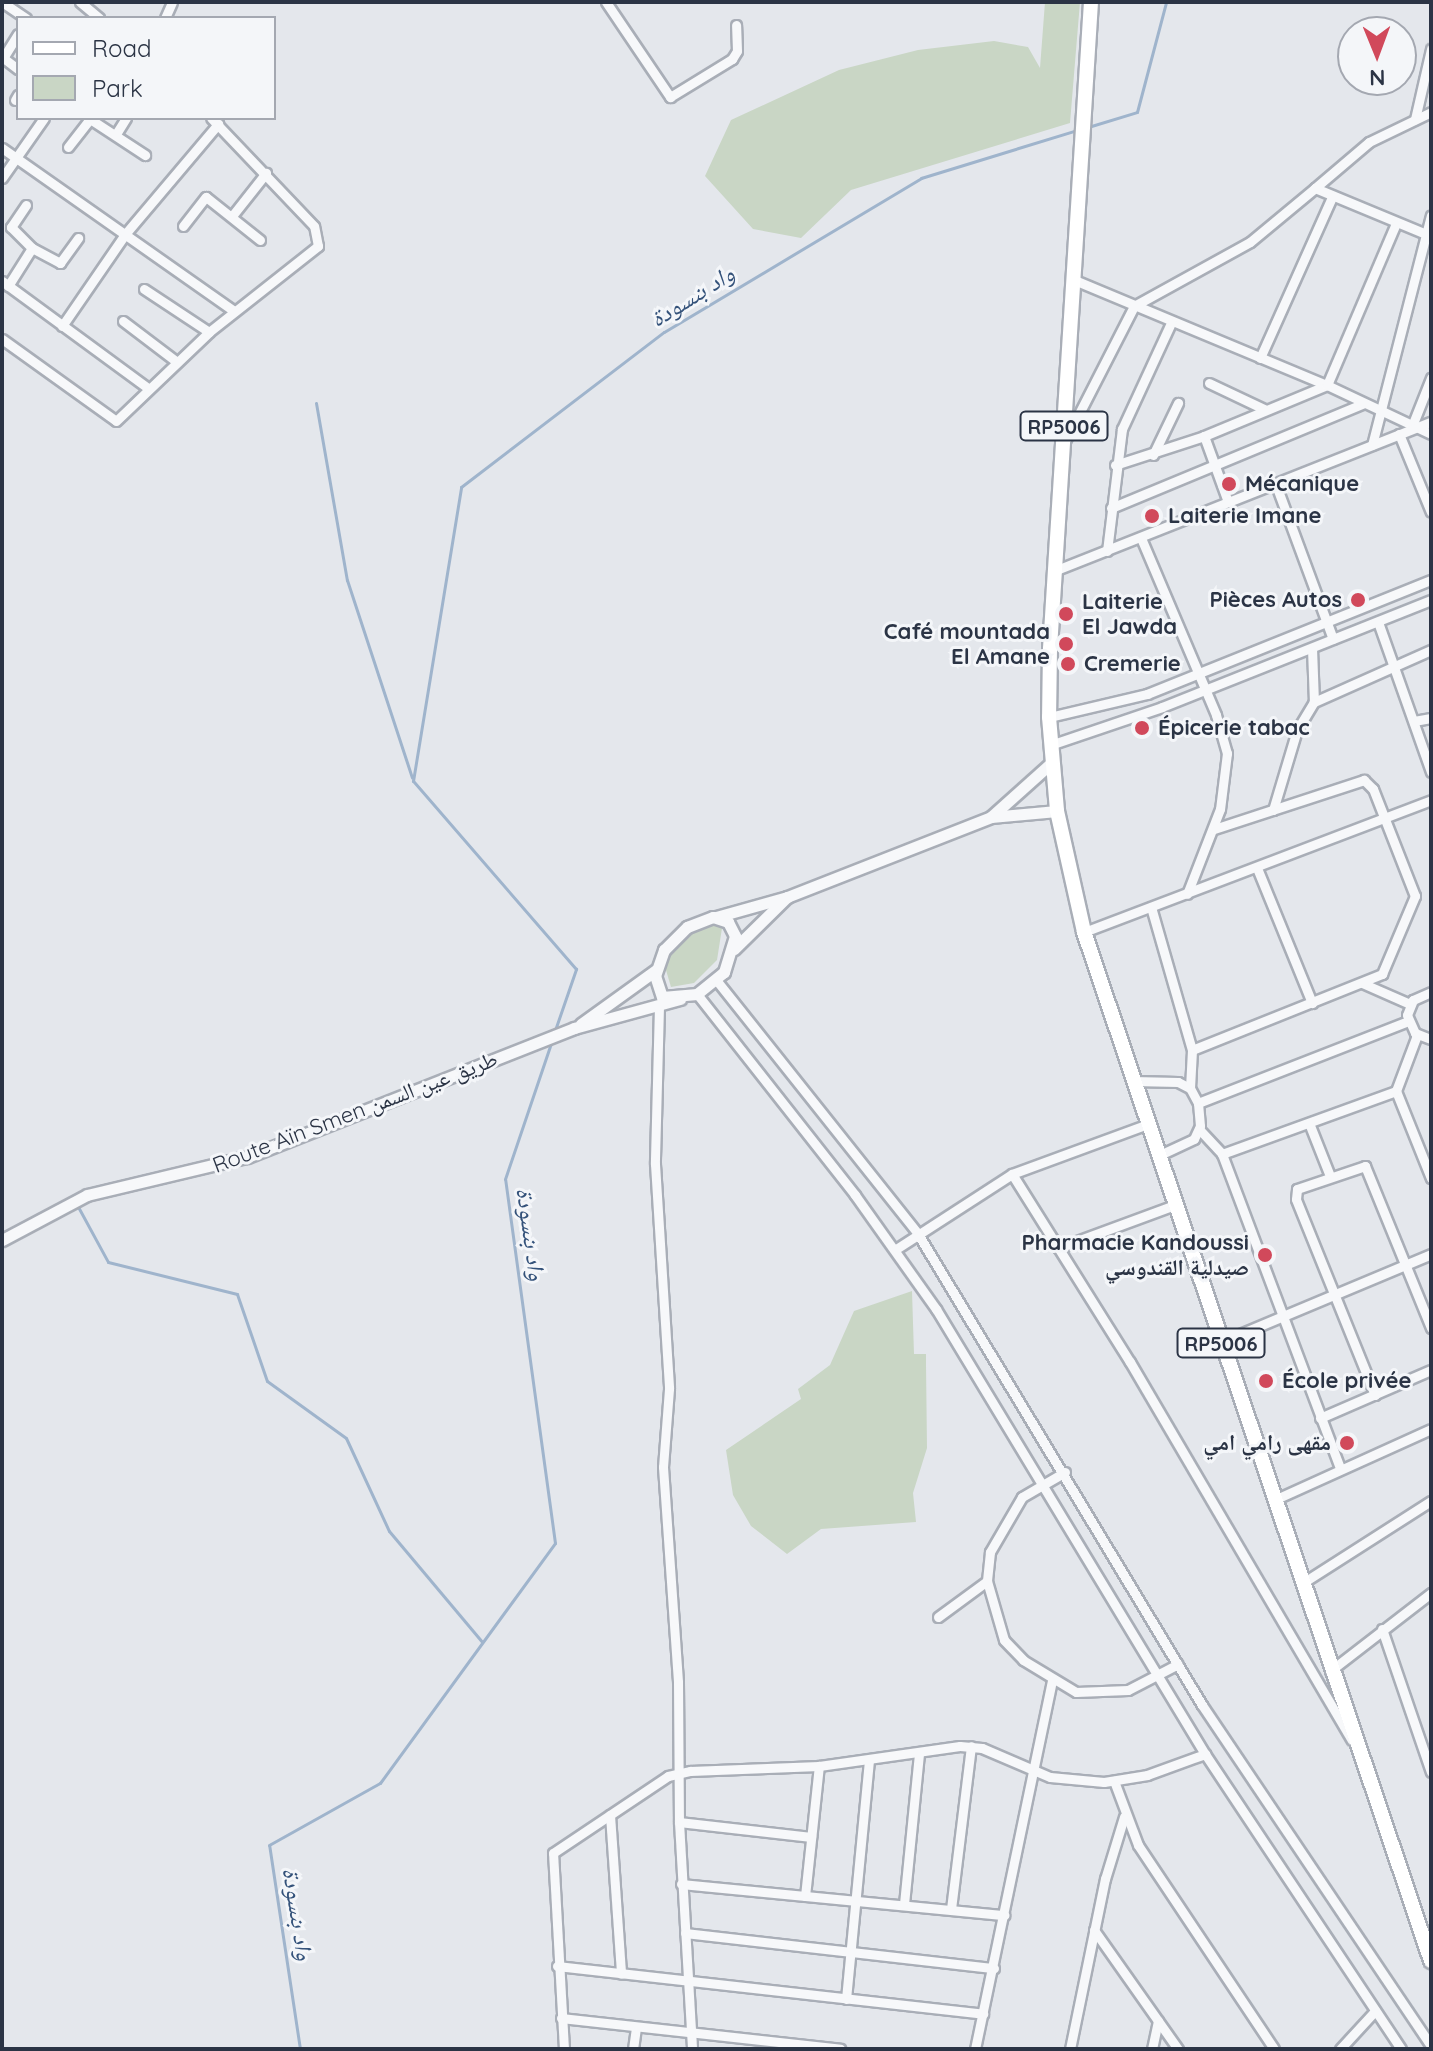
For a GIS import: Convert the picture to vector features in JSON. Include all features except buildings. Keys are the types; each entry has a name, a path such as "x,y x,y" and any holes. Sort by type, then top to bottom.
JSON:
{"main road":[{"name":"RP5006","path":"1091,2 1054,571 1049,717 1057,811 1084,932 1330,1671 1431,1961"}],"street":[{"path":"2,2 23,16"},
{"path":"80,2 97,16"},
{"path":"606,2 670,97 732,59 738,46 736,25"},
{"path":"2,57 16,37"},
{"path":"1415,119 1431,49"},
{"path":"1063,445 1134,306 1250,242 1369,142 1431,112"},
{"path":"2,178 43,120"},
{"path":"68,147 89,120"},
{"path":"92,120 145,155"},
{"path":"116,134 125,120"},
{"path":"2,339 116,421 209,332 319,244 314,226 215,121 126,233 62,326"},
{"path":"2,148 234,311"},
{"path":"232,216 266,173"},
{"path":"1315,188 1429,235"},
{"path":"183,226 206,197 260,240"},
{"path":"1260,358 1332,197"},
{"path":"26,205 11,227 32,248 60,263 78,238"},
{"path":"1372,445 1378,411 1429,235 1431,215"},
{"path":"1115,465 1204,436 1327,385 1396,223"},
{"path":"32,248 5,284 149,389"},
{"path":"1072,279 1171,323 1327,385 1431,434"},
{"path":"144,289 209,332"},
{"path":"123,321 177,362"},
{"path":"1107,551 1115,465 1129,410 1171,323"},
{"path":"1414,427 1431,378"},
{"path":"1209,383 1264,409"},
{"path":"1153,455 1178,403"},
{"path":"1111,508 1362,404"},
{"path":"1054,571 1431,422"},
{"path":"1399,434 1431,512"},
{"path":"1204,436 1228,502"},
{"path":"1276,485 1333,639"},
{"path":"1141,538 1227,753 1226,787 1214,829 1187,894"},
{"path":"1049,717 1114,705 1431,580"},
{"path":"1050,745 1204,690 1431,600"},
{"path":"1378,622 1431,772"},
{"path":"1273,810 1297,730 1314,702 1312,648"},
{"path":"1314,702 1431,650"},
{"path":"1414,721 1431,718"},
{"path":"991,817 1051,763"},
{"path":"1192,1050 1362,983 1387,969 1415,901 1414,887 1371,784 1360,780 1214,829"},
{"path":"1084,932 1431,800"},
{"path":"680,999 659,995 656,970 679,933 716,917 787,897 991,817 1057,811"},
{"path":"1257,868 1312,1003"},
{"path":"787,897 734,949 717,981 918,1234 1065,1472 1178,1664 1431,2046"},
{"path":"1151,907 1192,1050 1190,1088 1198,1103 1199,1129 1186,1146 1158,1156"},
{"path":"716,917 732,927 734,949"},
{"name":"Route Aïn Smen طريق عين السمن","path":"574,1028 656,970"},
{"name":"Route Aïn Smen طريق عين السمن","path":"2,1240 87,1195 247,1157 574,1028 697,994 717,981"},
{"path":"1362,983 1410,1004"},
{"path":"1410,1004 1431,992"},
{"path":"697,994 896,1249 1205,1754 1401,2049"},
{"path":"1410,1004 1408,1021 1417,1035 1431,1039"},
{"path":"659,1006 655,1164 669,1371 663,1467 679,1692 681,1884 692,2049"},
{"path":"1198,1103 1408,1021"},
{"path":"1417,1035 1396,1091 1431,1178"},
{"path":"1133,1081 1164,1078 1190,1088"},
{"path":"1222,1154 1396,1091"},
{"path":"1309,1123 1330,1176"},
{"path":"896,1249 1012,1174 1148,1124"},
{"path":"1199,1129 1222,1154 1340,1468"},
{"path":"1375,1395 1295,1195 1297,1189 1365,1166 1431,1328"},
{"path":"1012,1174 1358,1749"},
{"path":"1058,1248 1175,1205"},
{"path":"1221,1342 1431,1254"},
{"path":"1320,1418 1431,1370"},
{"path":"1273,1500 1431,1429"},
{"path":"1065,1472 1022,1497 1003,1523 990,1552 987,1581 1004,1640 1052,1680 1076,1692 1102,1694 1128,1690 1178,1664"},
{"path":"1301,1584 1431,1501"},
{"path":"938,1617 987,1581"},
{"path":"1330,1671 1382,1629 1429,1598"},
{"path":"1382,1629 1431,1772"},
{"path":"975,2049 1052,1680"},
{"path":"564,2049 553,1853 678,1772 819,1766 971,1746 1034,1772 1114,1781 1205,1754"},
{"path":"951,1909 971,1746"},
{"path":"904,1904 919,1753"},
{"path":"846,1999 869,1760"},
{"path":"805,1896 819,1766"},
{"path":"1114,1781 1124,1817 1274,2049"},
{"path":"610,1815 621,1974"},
{"path":"1070,2049 1094,1930 1124,1817"},
{"path":"679,1822 811,1837"},
{"path":"681,1884 1005,1915"},
{"path":"1094,1930 1178,2049"},
{"path":"685,1933 994,1968"},
{"path":"557,1966 983,2014"},
{"path":"1340,2049 1375,2011"},
{"path":"561,2018 691,2032 767,2045 840,2049"},
{"path":"1152,2049 1158,2021"},
{"path":"633,2049 636,2027"}],"green space":[{"path":"1045,2 1080,2 1070,123 851,190 801,238 753,229 705,176 731,120 839,70 918,50 994,41 1028,47 1040,68"},
{"path":"698,922 718,923 722,928 717,960 694,983 671,987 663,960 667,951"},
{"path":"912,1291 914,1354 926,1354 927,1448 913,1493 916,1522 821,1529 787,1554 751,1526 733,1495 726,1450 801,1399 798,1389 830,1365 854,1311"}],"waterway":[{"name":"واد بنسودة","path":"1088,127 1137,112 1166,2"},
{"name":"واد بنسودة","path":"554,1033 576,969 413,781 461,487 664,332 921,178 1077,130"},
{"name":"واد بنسودة","path":"316,403 347,580 412,778"},
{"name":"واد بنسودة","path":"300,2049 269,1845 380,1783 555,1543 505,1179 552,1040"},
{"name":"واد بنسودة","path":"76,1203 108,1262 237,1294 267,1381 346,1438 389,1531 482,1642"}],"place":[{"name":"Mécanique","path":"1229,484"},
{"name":"Laiterie Imane","path":"1152,516"},
{"name":"Pièces Autos","path":"1358,600"},
{"name":"Laiterie El Jawda","path":"1066,614"},
{"name":"Café mountada El Amane","path":"1066,644"},
{"name":"Cremerie","path":"1068,664"},
{"name":"Épicerie tabac","path":"1142,728"},
{"name":"Pharmacie Kandoussi صيدلية القندوسي","path":"1265,1255"},
{"name":"École privée","path":"1266,1381"},
{"name":"مقهى رامي امي","path":"1347,1443"}]}
